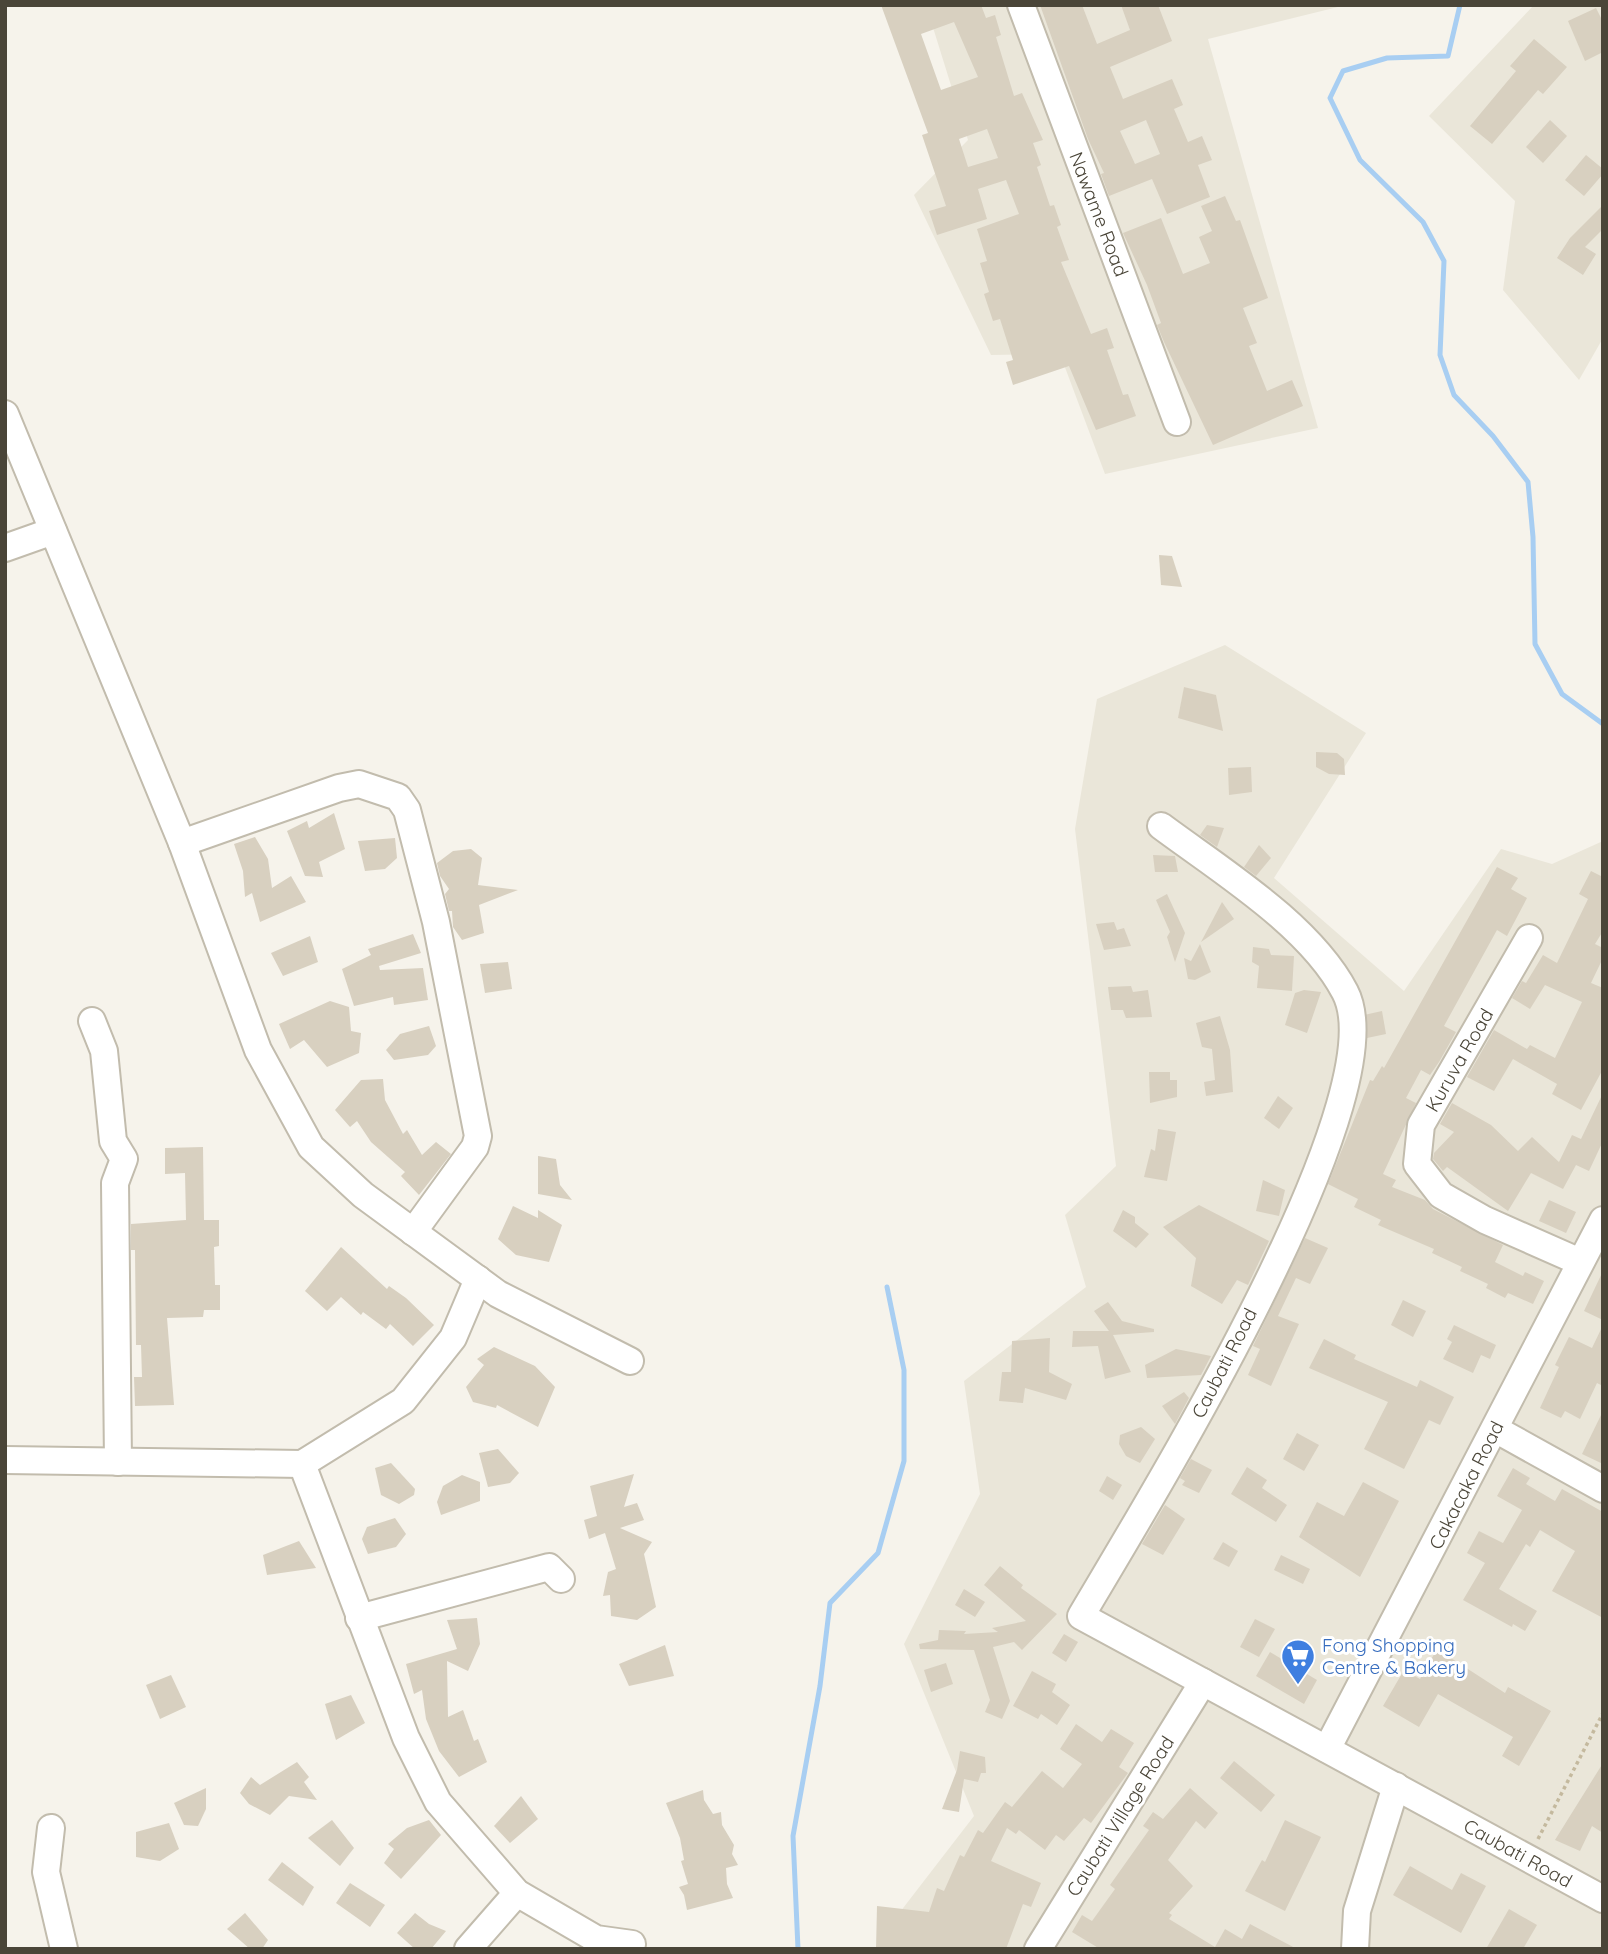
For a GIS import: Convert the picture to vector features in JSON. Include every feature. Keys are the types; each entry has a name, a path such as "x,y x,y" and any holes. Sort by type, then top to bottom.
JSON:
{"street":[{"name":"Nawame Road","path":"1021,5 1177,422"},
{"path":"5,414 182,843 258,1050 311,1147 363,1195 498,1294 629,1361"},
{"path":"5,548 53,531"},
{"path":"182,843 339,788 359,784 398,797 409,818 436,922 478,1131 475,1147 413,1232"},
{"name":"Caubati Road","path":"1161,826 1279,913 1324,963 1346,993 1353,1039 1342,1103 1320,1169 1208,1400 1081,1616 1603,1899"},
{"name":"Kuruva Road","path":"1529,938 1420,1125 1417,1164 1441,1195 1485,1220 1580,1262"},
{"path":"92,1021 104,1051 113,1140 124,1158 115,1183 118,1462"},
{"name":"Cakacaka Road","path":"1327,1749 1603,1220"},
{"path":"5,1460 302,1464 403,1401 453,1338 478,1279"},
{"path":"1495,1429 1603,1489"},
{"path":"302,1464 406,1738 438,1802 517,1893 596,1939 632,1944"},
{"path":"359,1618 549,1567 561,1579"},
{"name":"Caubati Village Road","path":"1038,1949 1203,1682"},
{"path":"1354,1949 1357,1911 1396,1787"},
{"path":"51,1828 46,1872 64,1949"},
{"path":"468,1949 517,1893"}],"path":[{"path":"1528,1859 1603,1713"}],"shaded area":[{"path":"926,5 1346,5 1208,39 1318,428 1105,474 1060,354 991,355 914,195 968,140"},
{"path":"1534,5 1603,5 1603,338 1579,380 1503,290 1515,201 1429,116"},
{"path":"1225,645 1366,733 1274,878 1404,991 1501,849 1552,864 1603,841 1603,1949 884,1949 880,1938 974,1816 904,1644 980,1494 964,1381 1086,1287 1065,1215 1116,1166 1075,829 1097,699"}],"building":[{"path":"881,5 981,5 986,18 995,15 1001,35 996,37 1014,96 1022,93 1043,140 1033,143 1041,165 1037,167 1050,206 1054,205 1061,225 1057,227 1069,260 1061,262 1091,334 1107,328 1114,348 1107,350 1123,395 1128,394 1136,416 1096,430 1069,366 1013,385 1006,362 1013,360 1000,319 993,321 984,294 989,292 980,263 987,261 977,229 1019,214 1006,180 978,189 987,219 937,235 929,211 946,206 922,135 928,133","holes":["954,22 978,77 941,90 921,34","987,129 998,158 968,167 959,139"]},
{"path":"1040,5 1082,5 1097,44 1130,30 1121,5 1158,5 1172,41 1110,67 1123,99 1172,79 1183,105 1174,109 1188,142 1202,136 1212,160 1198,165 1210,197 1167,214 1152,179 1109,196 1101,174 1104,173 1088,139","holes":["1146,120 1160,154 1135,164 1120,131"]},
{"path":"1596,8 1603,22 1603,52 1585,61 1568,21"},
{"path":"1534,39 1567,67 1543,94 1538,90 1492,144 1470,126 1516,71 1510,66"},
{"path":"1550,120 1567,136 1543,163 1526,147"},
{"path":"1586,155 1603,169 1603,174 1584,196 1565,180"},
{"path":"1225,196 1236,221 1240,220 1268,298 1243,308 1257,343 1249,346 1267,391 1292,380 1303,406 1213,445 1164,342 1157,325 1161,323 1147,285 1123,233 1161,218 1183,274 1210,263 1199,237 1212,231 1201,206"},
{"path":"1603,205 1603,229 1585,247 1596,254 1583,275 1557,258 1570,238"},
{"path":"1159,555 1172,556 1182,587 1161,585"},
{"path":"1184,687 1216,695 1223,731 1178,718"},
{"path":"1316,752 1337,753 1344,759 1345,775 1329,774 1316,767"},
{"path":"1251,767 1252,792 1229,795 1228,768"},
{"path":"334,813 345,849 319,862 323,877 305,876 287,831 307,821 309,828"},
{"path":"1207,825 1224,828 1217,847 1200,835"},
{"path":"255,837 268,859 272,888 291,876 306,902 260,922 252,893 245,897 243,871 234,844"},
{"path":"395,838 397,858 385,869 365,871 358,841"},
{"path":"1259,845 1271,858 1256,876 1244,867"},
{"path":"471,849 482,858 478,885 518,890 479,905 484,933 462,940 453,927 452,911 449,911 445,894 449,889 440,876 437,863 453,851"},
{"path":"1153,855 1175,856 1178,872 1155,872"},
{"path":"1497,867 1518,878 1511,889 1527,898 1507,936 1497,930 1444,1026 1456,1032 1439,1062 1430,1075 1421,1070 1406,1098 1416,1103 1383,1174 1396,1180 1392,1187 1425,1200 1433,1209 1503,1245 1495,1262 1523,1276 1525,1272 1544,1281 1533,1304 1508,1293 1505,1298 1486,1288 1488,1284 1460,1271 1462,1267 1432,1253 1434,1249 1378,1225 1381,1220 1354,1207 1358,1199 1328,1184 1370,1080 1373,1081 1382,1066 1384,1068"},
{"path":"1591,871 1601,876 1603,874 1603,931 1595,944 1603,948 1603,958 1591,983 1603,988 1603,1069 1581,1110 1552,1094 1557,1084 1513,1059 1494,1091 1467,1077 1494,1030 1527,1049 1530,1045 1555,1058 1582,1002 1545,985 1530,1009 1512,998 1522,981 1526,983 1543,955 1557,963 1588,899 1579,894"},
{"path":"1167,894 1185,933 1175,962 1167,937 1170,932 1156,900"},
{"path":"1222,902 1234,919 1201,942"},
{"path":"1114,922 1117,930 1124,928 1131,946 1104,950 1096,924"},
{"path":"413,934 421,953 379,966 380,970 423,968 428,1000 394,1005 393,997 354,1006 342,969 371,955 368,949"},
{"path":"310,936 318,962 283,976 271,953"},
{"path":"1200,944 1211,972 1195,980 1188,979 1184,958 1191,961"},
{"path":"1253,947 1269,949 1271,955 1294,956 1292,991 1257,988 1259,966 1252,962"},
{"path":"508,962 512,989 485,993 480,964"},
{"path":"1131,986 1133,992 1148,990 1152,1017 1126,1018 1123,1010 1111,1010 1108,987"},
{"path":"1304,990 1321,992 1307,1033 1285,1025 1295,993"},
{"path":"330,1001 349,1007 351,1031 361,1033 359,1053 327,1067 304,1040 290,1049 279,1024"},
{"path":"1382,1011 1386,1034 1367,1038 1364,1015"},
{"path":"1220,1016 1230,1050 1233,1092 1206,1096 1204,1082 1215,1080 1212,1049 1202,1047 1196,1023"},
{"path":"429,1026 436,1046 428,1055 394,1060 386,1050 400,1034"},
{"path":"1149,1072 1170,1072 1170,1080 1177,1080 1177,1097 1150,1103"},
{"path":"383,1079 385,1100 403,1134 407,1130 422,1155 436,1142 451,1154 419,1195 401,1176 405,1172 371,1142 357,1121 350,1127 335,1110 361,1080"},
{"path":"1603,1093 1603,1141 1589,1171 1576,1165 1563,1189 1531,1173 1508,1211 1447,1167 1443,1171 1433,1159 1434,1153 1454,1132 1440,1124 1452,1103 1491,1125 1518,1151 1532,1137 1559,1162 1572,1135 1581,1139"},
{"path":"1278,1096 1293,1108 1279,1129 1264,1118"},
{"path":"1158,1129 1176,1132 1167,1181 1144,1177 1151,1149 1155,1151"},
{"path":"203,1147 204,1220 219,1220 219,1246 214,1247 215,1285 220,1285 220,1310 204,1310 203,1317 167,1318 174,1405 135,1406 134,1377 142,1377 141,1345 136,1345 135,1250 131,1250 131,1224 186,1220 185,1173 165,1174 165,1148"},
{"path":"538,1156 556,1159 560,1185 572,1200 538,1194"},
{"path":"1263,1180 1285,1190 1279,1216 1256,1211"},
{"path":"1549,1200 1576,1212 1566,1233 1539,1221"},
{"path":"1199,1205 1269,1241 1248,1285 1237,1280 1222,1304 1191,1286 1196,1258 1163,1227"},
{"path":"513,1206 538,1218 538,1210 562,1225 549,1262 516,1255 498,1239"},
{"path":"1123,1210 1135,1217 1135,1223 1149,1234 1136,1248 1113,1231"},
{"path":"1305,1238 1328,1248 1310,1284 1296,1278 1278,1316 1299,1324 1271,1386 1248,1375 1260,1349 1253,1346"},
{"path":"341,1247 387,1289 389,1286 406,1298 434,1325 413,1346 390,1324 386,1329 363,1312 361,1315 341,1297 327,1311 305,1291"},
{"path":"1603,1271 1603,1320 1584,1311"},
{"path":"1403,1300 1426,1311 1413,1337 1391,1325"},
{"path":"1108,1302 1122,1321 1154,1329 1154,1332 1113,1335 1131,1372 1105,1379 1098,1346 1072,1347 1073,1331 1109,1331 1094,1311"},
{"path":"1454,1325 1496,1345 1490,1359 1481,1355 1473,1373 1443,1359 1452,1342 1447,1339"},
{"path":"1603,1325 1603,1386 1597,1383 1580,1419 1565,1411 1561,1418 1540,1408 1559,1367 1555,1365 1569,1337 1592,1348"},
{"path":"1050,1338 1049,1372 1072,1384 1066,1400 1025,1388 1023,1403 999,1401 1002,1372 1011,1372 1012,1341"},
{"path":"1324,1339 1356,1355 1354,1359 1417,1387 1420,1380 1454,1397 1440,1425 1429,1420 1404,1469 1364,1449 1388,1402 1309,1368"},
{"path":"494,1347 535,1366 555,1387 538,1427 497,1405 496,1408 473,1402 466,1387 484,1365 477,1359"},
{"path":"1176,1349 1211,1356 1201,1375 1147,1378 1145,1365"},
{"path":"1184,1392 1189,1398 1175,1424 1162,1406"},
{"path":"1603,1411 1603,1464 1582,1454"},
{"path":"1141,1427 1155,1439 1140,1463 1126,1456 1119,1444 1120,1435"},
{"path":"1297,1433 1319,1445 1304,1471 1283,1459"},
{"path":"498,1449 519,1473 510,1483 488,1487 479,1453"},
{"path":"1191,1459 1212,1470 1199,1493 1182,1485 1185,1481 1180,1478"},
{"path":"391,1463 415,1489 414,1495 399,1504 381,1495 375,1468"},
{"path":"1247,1467 1267,1480 1262,1488 1287,1505 1276,1522 1231,1494"},
{"path":"1513,1468 1530,1478 1526,1484 1555,1501 1562,1489 1603,1512 1603,1618 1552,1591 1575,1551 1540,1530 1530,1547 1526,1544 1499,1589 1537,1611 1525,1631 1513,1624 1512,1627 1463,1600 1485,1563 1467,1553 1479,1531 1503,1543 1522,1510 1497,1496"},
{"path":"634,1474 624,1507 637,1503 644,1520 620,1528 652,1542 644,1554 656,1607 637,1620 611,1616 610,1595 603,1596 608,1572 616,1569 605,1533 589,1539 584,1520 597,1516 590,1486"},
{"path":"462,1475 480,1482 480,1501 441,1515 437,1502 443,1486"},
{"path":"1107,1476 1122,1485 1113,1500 1099,1491"},
{"path":"1363,1482 1399,1501 1360,1577 1299,1537 1317,1502 1344,1516"},
{"path":"1165,1505 1185,1519 1163,1555 1142,1544"},
{"path":"395,1518 406,1534 396,1547 368,1554 362,1539 367,1527"},
{"path":"299,1541 316,1568 267,1575 263,1555"},
{"path":"1223,1542 1238,1551 1229,1567 1213,1559"},
{"path":"1281,1555 1310,1569 1303,1584 1274,1570"},
{"path":"1000,1566 1023,1585 1021,1588 1057,1614 1022,1650 1014,1642 993,1647 1010,1701 1002,1719 985,1712 990,1700 974,1650 920,1649 919,1644 938,1640 939,1630 966,1631 964,1634 998,1632 992,1628 1026,1621 984,1585"},
{"path":"964,1589 985,1602 975,1617 955,1605"},
{"path":"477,1618 480,1644 468,1671 447,1661 448,1717 463,1710 474,1741 478,1739 487,1762 459,1777 439,1751 426,1719 422,1690 414,1694 406,1664 457,1649 447,1620"},
{"path":"1255,1619 1275,1629 1259,1657 1240,1647"},
{"path":"1064,1634 1078,1642 1066,1662 1052,1653"},
{"path":"665,1645 674,1676 629,1686 619,1664"},
{"path":"1437,1649 1505,1693 1508,1687 1551,1711 1519,1766 1502,1756 1513,1737 1438,1694 1419,1727 1383,1706 1404,1670 1420,1679"},
{"path":"1270,1652 1317,1680 1304,1704 1256,1676"},
{"path":"946,1663 953,1684 931,1692 924,1670"},
{"path":"1032,1671 1056,1684 1052,1692 1070,1705 1057,1725 1041,1714 1038,1719 1013,1706"},
{"path":"171,1675 186,1707 160,1719 146,1685"},
{"path":"351,1695 365,1723 336,1740 325,1704"},
{"path":"1076,1724 1102,1742 1111,1729 1134,1743 1119,1767 1128,1773 1091,1823 1084,1818 1064,1841 1056,1835 1045,1850 1019,1830 1016,1834 1007,1828 991,1861 1041,1883 1031,1907 1023,1904 1006,1949 876,1949 877,1906 929,1912 937,1888 944,1891 960,1855 964,1857 978,1830 983,1833 1005,1802 1012,1807 1042,1771 1063,1788 1082,1764 1060,1749"},
{"path":"960,1751 985,1757 986,1773 981,1773 978,1782 964,1779 959,1812 942,1809 957,1770"},
{"path":"1234,1761 1275,1795 1261,1812 1220,1778"},
{"path":"297,1762 309,1777 304,1782 317,1800 289,1796 270,1815 249,1804 240,1793 251,1777 260,1785"},
{"path":"1603,1763 1603,1833 1592,1826 1580,1851 1555,1840"},
{"path":"206,1788 206,1809 198,1826 184,1825 174,1803"},
{"path":"1190,1788 1218,1813 1205,1829 1196,1821 1168,1860 1193,1886 1169,1913 1172,1915 1169,1919 1215,1947 1225,1929 1242,1939 1250,1924 1297,1949 1100,1949 1072,1932 1082,1915 1092,1921 1115,1889 1110,1885 1149,1830 1143,1826 1153,1812 1163,1819"},
{"path":"703,1790 704,1800 713,1814 721,1812 722,1825 734,1845 732,1854 738,1865 726,1868 727,1884 733,1898 687,1910 679,1887 688,1884 681,1861 684,1860 680,1838 666,1803"},
{"path":"521,1796 538,1819 510,1843 494,1826"},
{"path":"332,1820 354,1848 340,1866 308,1838"},
{"path":"429,1820 441,1835 401,1879 384,1863 394,1849 388,1844 407,1828"},
{"path":"1285,1820 1321,1837 1285,1911 1245,1891 1262,1860 1265,1862"},
{"path":"169,1823 179,1849 160,1861 136,1857 136,1832"},
{"path":"282,1862 314,1887 303,1906 268,1880"},
{"path":"1410,1866 1452,1890 1461,1873 1486,1886 1461,1933 1393,1895"},
{"path":"350,1883 385,1905 370,1927 336,1903"},
{"path":"1509,1909 1537,1925 1523,1949 1486,1949"},
{"path":"245,1913 268,1940 262,1949 250,1949 227,1929"},
{"path":"415,1913 429,1924 446,1931 431,1949 415,1949 397,1933"}],"waterway":[{"path":"1460,5 1448,56 1387,58 1343,71 1330,98 1360,160 1423,222 1444,261 1440,355 1454,395 1493,436 1528,482 1533,537 1535,644 1562,694 1603,724"},
{"path":"798,1949 793,1836 820,1686 830,1603 878,1553 904,1461 904,1370 887,1287"}],"place":[{"name":"Fong Shopping Centre & Bakery","path":"1298,1686"}]}
